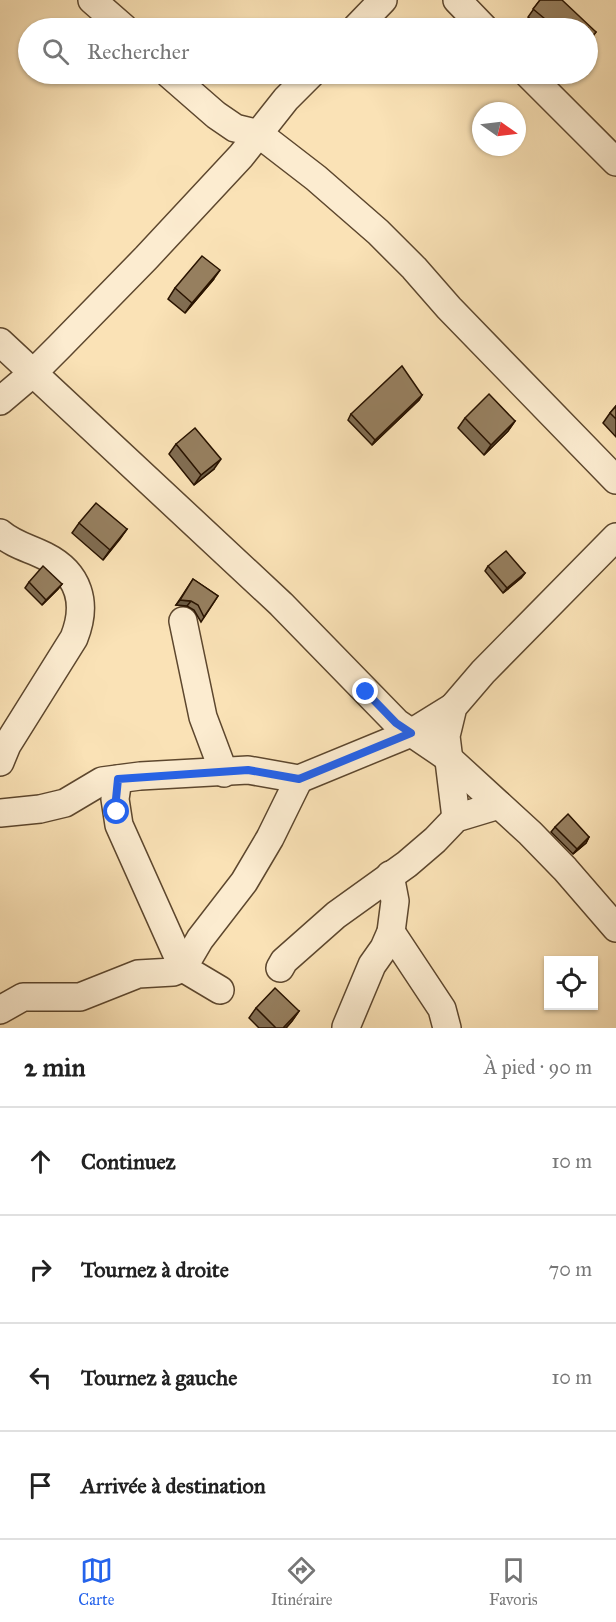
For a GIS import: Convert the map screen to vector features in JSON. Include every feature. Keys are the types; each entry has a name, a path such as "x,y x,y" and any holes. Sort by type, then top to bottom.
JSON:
{"street":[{"path":"92,0 113,18"},
{"path":"366,18 383,0"},
{"path":"457,0 474,18"},
{"path":"180,84 216,115 235,128 259,134 316,178 378,232 414,268 457,317 616,480"},
{"path":"0,401 33,373 146,258 241,156 285,99 301,84"},
{"path":"538,84 616,162"},
{"path":"0,342 281,604 396,723 447,757 499,805 565,869 616,928"},
{"path":"0,533 11,542 45,556 65,569 79,591 81,622 74,638 7,745 0,762"},
{"path":"0,813 40,809 65,803 102,780 248,770 299,779 411,733 453,707 483,672 616,537"},
{"path":"183,621 202,717 224,772"},
{"path":"453,707 446,736 456,818"},
{"path":"118,779 116,799 119,825 183,968 220,990"},
{"path":"0,1010 23,997 80,997 138,974 173,972 183,968 200,939 244,882 270,838 299,779"},
{"path":"280,968 284,961 336,915 428,846 456,818 499,805"},
{"path":"346,1027 372,966 391,932 396,901 390,875"},
{"path":"391,932 442,1009 447,1028"}],"building":[{"path":"540,0 562,0 581,18 544,18 533,9"},
{"path":"202,256 220,270 192,303 175,288"},
{"path":"402,366 422,395 375,440 351,414"},
{"path":"489,394 515,421 491,445 465,418"},
{"path":"616,406 616,419 610,413"},
{"path":"195,428 221,459 201,475 176,444"},
{"path":"96,503 127,529 110,550 79,523"},
{"path":"506,551 525,573 507,588 488,566"},
{"path":"43,566 62,584 46,600 29,582"},
{"path":"193,579 218,596 204,617 198,605 191,601 180,600"},
{"path":"568,814 589,837 577,849 555,827"},
{"path":"275,988 299,1011 283,1028 276,1028 256,1008"}],"route":[{"path":"117,812 118,779 248,770 299,779 411,733 396,723 366,692"}]}
